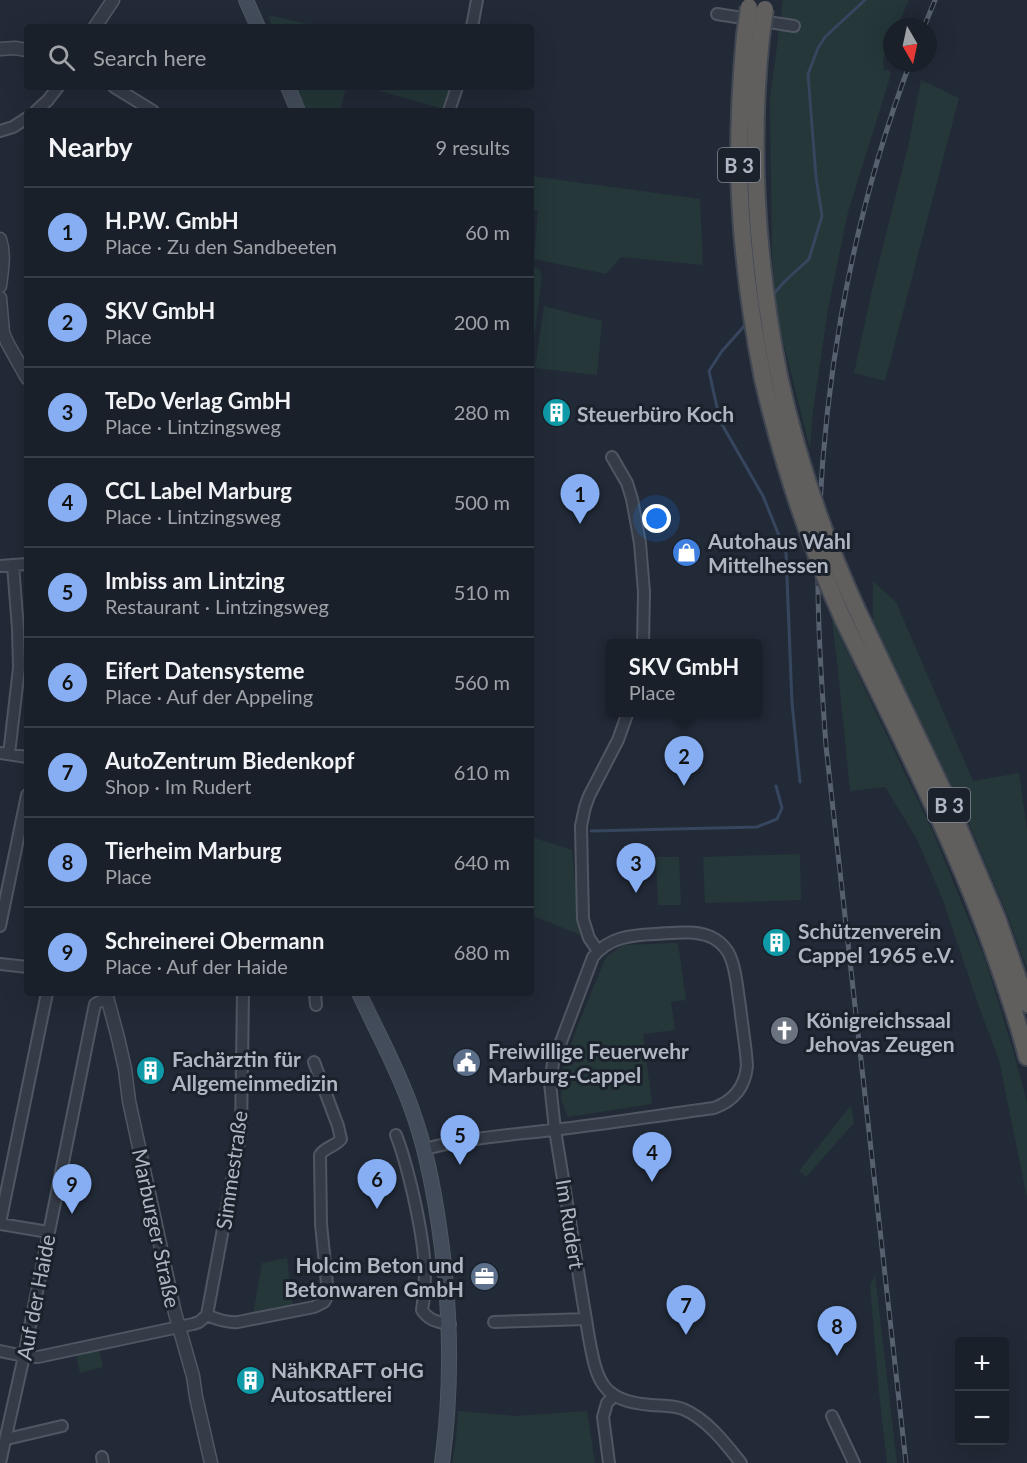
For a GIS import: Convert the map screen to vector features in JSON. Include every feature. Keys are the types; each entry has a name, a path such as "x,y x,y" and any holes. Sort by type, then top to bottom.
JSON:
{"highway":[{"name":"B 3","path":"758,4 753,36 741,79 739,165 748,295 755,337 771,378"},
{"name":"B 3","path":"753,36 756,79 757,218 770,327 771,378 780,450 802,519 828,586 850,616 945,795 997,918 1027,1004"},
{"name":"B 3","path":"850,616 981,917 1020,1029 1027,1057"}],"main road":[{"path":"246,0 257,24"},
{"path":"289,90 297,108"},
{"path":"360,996 412,1108 425,1149 435,1199 450,1324 448,1410 442,1463"}],"street":[{"path":"97,24 113,0"},
{"path":"473,24 477,0"},
{"path":"717,14 794,26"},
{"path":"0,49 24,50"},
{"path":"39,108 56,90"},
{"path":"119,90 148,108"},
{"path":"450,108 456,90"},
{"path":"0,130 13,127 24,120"},
{"path":"0,239 3,266 0,286"},
{"path":"0,298 4,344 24,374"},
{"path":"612,457 627,483 640,543 644,592 643,639"},
{"path":"0,566 24,564"},
{"path":"13,565 19,668 5,754 24,757"},
{"path":"598,951 589,938 583,919 582,826 589,796 618,740 626,717"},
{"path":"0,926 24,810"},
{"path":"425,1149 498,1136 555,1130 714,1108 723,1104 740,1089 747,1073 747,1056 736,977 724,946 709,936 686,932 625,937 614,940 598,951 589,967 550,1074 555,1130"},
{"path":"0,964 24,967"},
{"path":"46,996 0,1223 48,1232"},
{"name":"Auf der Haide","path":"0,1463 24,1356 95,1004 105,996"},
{"name":"Marburger Straße","path":"106,996 121,1048 129,1101 211,1463"},
{"name":"Simmestraße","path":"207,1315 241,1132 243,996"},
{"path":"315,996 316,1005"},
{"path":"0,1351 38,1357 199,1322 207,1315 222,1321 238,1322 314,1307 324,1302 328,1294 321,1224 320,1155 341,1139 314,1062"},
{"name":"Im Rudert","path":"555,1130 596,1369 600,1380 614,1396"},
{"path":"396,1135 402,1150 421,1229 426,1292 422,1310 426,1317 433,1321 450,1324"},
{"path":"494,1322 586,1319"},
{"path":"609,1463 603,1417 607,1403 614,1396 635,1403 674,1406 693,1414 704,1422 741,1463"},
{"path":"832,1416 854,1463"},
{"path":"6,1437 11,1438 62,1426"}],"shaded area":[{"path":"783,0 909,0 901,18 883,18 883,72 891,74 848,212 828,309 813,411 810,449 777,317 772,253 770,98"},
{"path":"268,15 307,24 271,24"},
{"path":"921,80 959,98 885,381 854,373 908,147"},
{"path":"295,90 345,90 341,108 301,108"},
{"path":"377,90 449,90 444,108"},
{"path":"534,176 700,199 703,265 621,257 606,274 534,259 538,211 534,210"},
{"path":"534,268 539,269 542,277 534,338"},
{"path":"544,306 602,321 597,375 535,368"},
{"path":"873,581 896,602 973,781 1019,773 1027,830 1027,969 1007,914 965,814 873,620"},
{"path":"832,620 933,832 986,962 1027,1102 1027,1198 999,1060 944,903 917,839 885,787 850,791"},
{"path":"534,838 572,850 579,925 583,936 534,916"},
{"path":"800,854 801,900 705,903 703,857"},
{"path":"656,857 679,857 681,905 658,905"},
{"path":"678,943 686,1000 671,1002 675,1030 643,1034 652,1104 568,1117 561,1099 562,1071 577,1027 606,957 623,945"},
{"path":"851,1105 854,1123 806,1177 799,1171"},
{"path":"287,1258 293,1306 253,1315 262,1263"},
{"path":"875,1275 897,1463 887,1463 870,1285"},
{"path":"99,1350 103,1367 80,1373 76,1355"},
{"path":"458,1411 515,1416 587,1411 595,1463 452,1463"}],"waterway":[{"path":"772,296 809,259 822,216 816,177 808,74 825,37 865,0"},
{"path":"747,323 722,351 709,371 720,421 763,496 786,553 792,703 800,782"},
{"path":"591,831 757,827 777,819 782,808 776,786"}],"railway":[{"path":"928,18 935,0"},
{"path":"906,1463 826,746 819,644 818,583 819,517 824,450 841,318 869,189 907,72"}],"place":[{"name":"Steuerbüro Koch","path":"556,413"},
{"name":"H.P.W. GmbH","path":"580,524"},
{"name":"Autohaus Wahl Mittelhessen","path":"687,552"},
{"name":"SKV GmbH","path":"684,786"},
{"name":"TeDo Verlag GmbH","path":"636,893"},
{"name":"Schützenverein Cappel 1965 e.V.","path":"777,942"},
{"name":"Königreichssaal Jehovas Zeugen","path":"785,1031"},
{"name":"Freiwillige Feuerwehr Marburg-Cappel","path":"467,1062"},
{"name":"Fachärztin für Allgemeinmedizin","path":"151,1070"},
{"name":"Imbiss am Lintzing","path":"460,1165"},
{"name":"CCL Label Marburg","path":"652,1182"},
{"name":"Eifert Datensysteme","path":"377,1209"},
{"name":"Schreinerei Obermann","path":"72,1214"},
{"name":"Holcim Beton und Betonwaren GmbH","path":"485,1276"},
{"name":"AutoZentrum Biedenkopf","path":"686,1335"},
{"name":"Tierheim Marburg","path":"837,1356"},
{"name":"NähKRAFT oHG Autosattlerei","path":"250,1381"}]}
